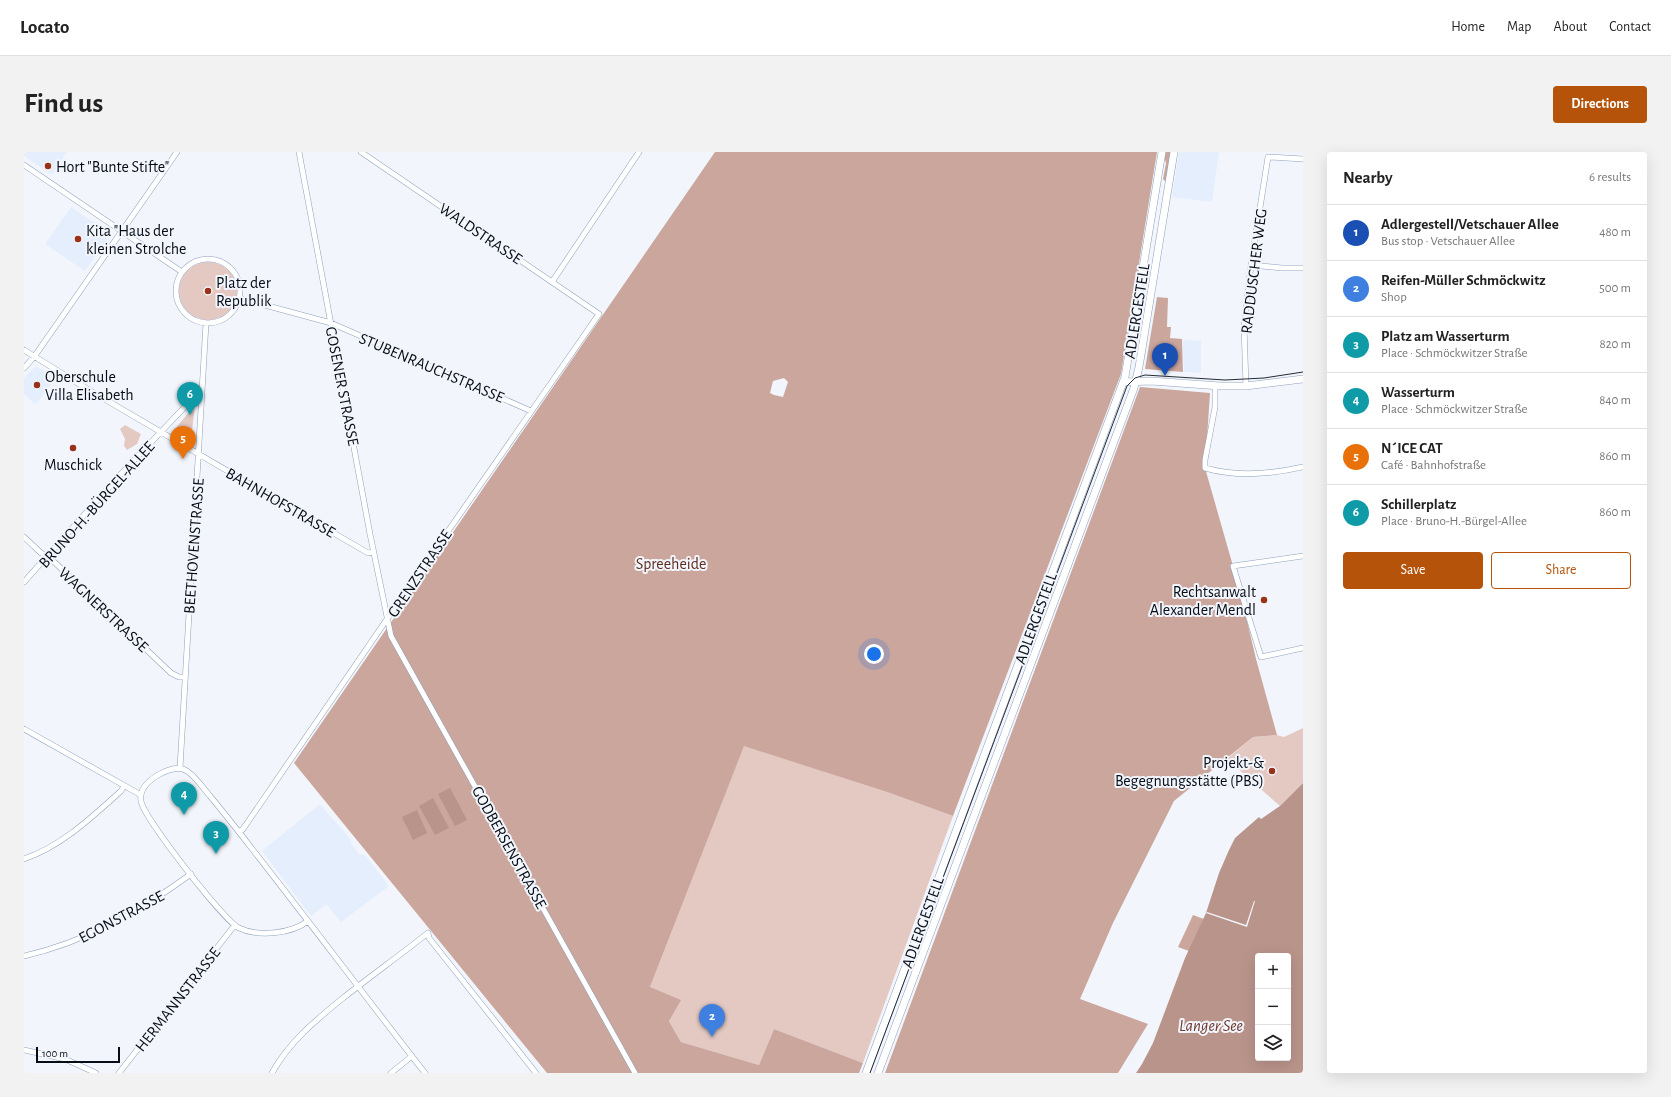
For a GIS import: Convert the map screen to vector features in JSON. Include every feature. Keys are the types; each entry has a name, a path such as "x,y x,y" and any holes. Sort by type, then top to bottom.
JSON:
{"main road":[{"name":"ADLERGESTELL","path":"866,1073 1123,382 1128,364 1162,152"},
{"name":"ADLERGESTELL","path":"878,1073 1136,381 1174,152"},
{"path":"1156,185 1168,188"},
{"path":"1123,382 1136,381 1215,386 1246,386 1303,379"}],"street":[{"path":"24,368 34,357 177,152"},
{"name":"GOSENER STRASSE","path":"299,152 387,620"},
{"name":"WALDSTRASSE","path":"361,152 599,314"},
{"path":"552,282 639,152"},
{"name":"RADDUSCHER WEG","path":"1246,386 1244,326 1251,265 1268,157 1303,159"},
{"path":"24,165 182,272"},
{"path":"199,260 219,261 228,267 235,275 240,289 239,298 234,310 226,318 213,323 206,323 191,319 185,314 178,304 176,286 182,272 193,263 199,260"},
{"path":"1251,265 1280,268 1303,268"},
{"name":"STUBENRAUCHSTRASSE","path":"239,298 331,324 531,411"},
{"name":"GRENZSTRASSE","path":"239,832 243,829 599,314"},
{"name":"BEETHOVENSTRASSE","path":"180,768 206,323"},
{"name":"BAHNHOFSTRASSE","path":"24,350 368,553 374,552"},
{"path":"1215,386 1215,407 1205,460 1205,468 1231,472 1258,473 1303,467"},
{"name":"BRUNO-H.-BÜRGEL-ALLEE","path":"24,582 119,476 197,394 201,394"},
{"name":"WAGNERSTRASSE","path":"24,537 42,553 48,556 171,673 185,678"},
{"path":"1303,556 1233,566 1261,657 1303,648"},
{"name":"GODBERSENSTRASSE","path":"387,620 391,636 397,647 635,1073"},
{"path":"24,729 140,795"},
{"path":"308,921 304,924 284,930 264,934 250,932 234,926 150,821 142,808 140,795 143,788 152,778 165,771 180,768 187,771 194,777 308,921 355,988 425,1073"},
{"path":"24,859 56,844 80,827 121,791 124,786"},
{"name":"EGONSTRASSE","path":"24,956 62,945 107,927 150,903 191,874"},
{"name":"HERMANNSTRASSE","path":"121,1072 234,926"},
{"path":"272,1073 283,1055 304,1031 355,988 428,933 429,938 536,1073"},
{"path":"24,1050 65,1059 96,1073"},
{"path":"391,1073 412,1056"}],"shaded area":[{"name":"Hort \"Bunte Stifte\"","path":"24,152 67,152 52,175 24,156"},
{"path":"1179,152 1219,152 1212,202 1172,197"},
{"name":"Kita \"Haus der kleinen Strolche","path":"71,207 111,234 85,271 45,244"},
{"name":"Platz der Republik","path":"208,262 224,267 232,275 237,291 232,307 224,315 208,320 192,315 184,307 179,291 184,275 192,267"},
{"path":"1183,340 1201,341 1201,373 1184,372"},
{"name":"Oberschule Villa Elisabeth","path":"36,366 55,378 35,404 24,394 24,378"},
{"path":"195,405 191,439 189,440 174,430"},
{"path":"125,425 141,434 137,444 127,450 124,446 125,439 120,429"},
{"name":"Projekt-& Begegnungsstätte (PBS)","path":"1303,728 1303,783 1280,806 1227,759 1253,737 1277,735 1284,737"},
{"path":"744,745 887,792 953,816 863,1063 774,1029 759,1065 681,1042 650,987"},
{"path":"320,804 351,840 351,843 359,854 365,855 389,886 341,922 326,904 311,916 262,851"}],"green space":[{"name":"Spreeheide","path":"715,152 1157,152 1121,374 953,816 887,792 744,746 650,987 681,1000 669,1021 681,1042 759,1065 774,1029 863,1063 859,1073 547,1073 294,763","holes":["784,378 788,382 783,397 770,393 773,381"]},
{"path":"1164,152 1171,152 1166,182 1163,179 1166,163"},
{"path":"1157,297 1168,298 1167,327 1171,327 1170,338 1182,339 1183,372 1145,369"},
{"path":"1140,387 1210,393 1205,468 1239,587 1256,659 1277,735 1253,737 1174,801 1113,923 1080,999 1148,1024 1118,1073 885,1073"},
{"path":"1193,915 1204,919 1189,951 1178,947"}],"water":[{"name":"Langer See","path":"1303,783 1303,1073 1136,1073 1153,1043 1185,958 1206,913 1219,873 1229,850 1235,838 1259,817 1261,819 1280,806"},
{"path":"450,788 467,820 455,826 438,794"},
{"path":"433,798 449,828 435,835 419,806"},
{"path":"417,810 427,833 413,840 402,817"}],"pier":[{"path":"1254,901 1247,927 1206,913 1207,912 1246,925"}],"tram line":[{"path":"870,1073 1127,386 1135,378 1145,375 1225,380 1264,378 1303,372"}],"place":[{"name":"Hort \"Bunte Stifte\"","path":"48,166"},
{"name":"Kita \"Haus der kleinen Strolche","path":"78,239"},
{"name":"Platz der Republik","path":"208,291"},
{"name":"Adlergestell/Vetschauer Allee","path":"1165,376"},
{"name":"Oberschule Villa Elisabeth","path":"37,385"},
{"name":"Schillerplatz","path":"190,415"},
{"name":"Muschick","path":"73,448"},
{"name":"N´ICE CAT","path":"183,459"},
{"name":"Rechtsanwalt Alexander Mendl","path":"1264,600"},
{"name":"Projekt-& Begegnungsstätte (PBS)","path":"1272,771"},
{"name":"Wasserturm","path":"184,815"},
{"name":"Platz am Wasserturm","path":"216,854"},
{"name":"Reifen-Müller Schmöckwitz","path":"712,1037"}]}
